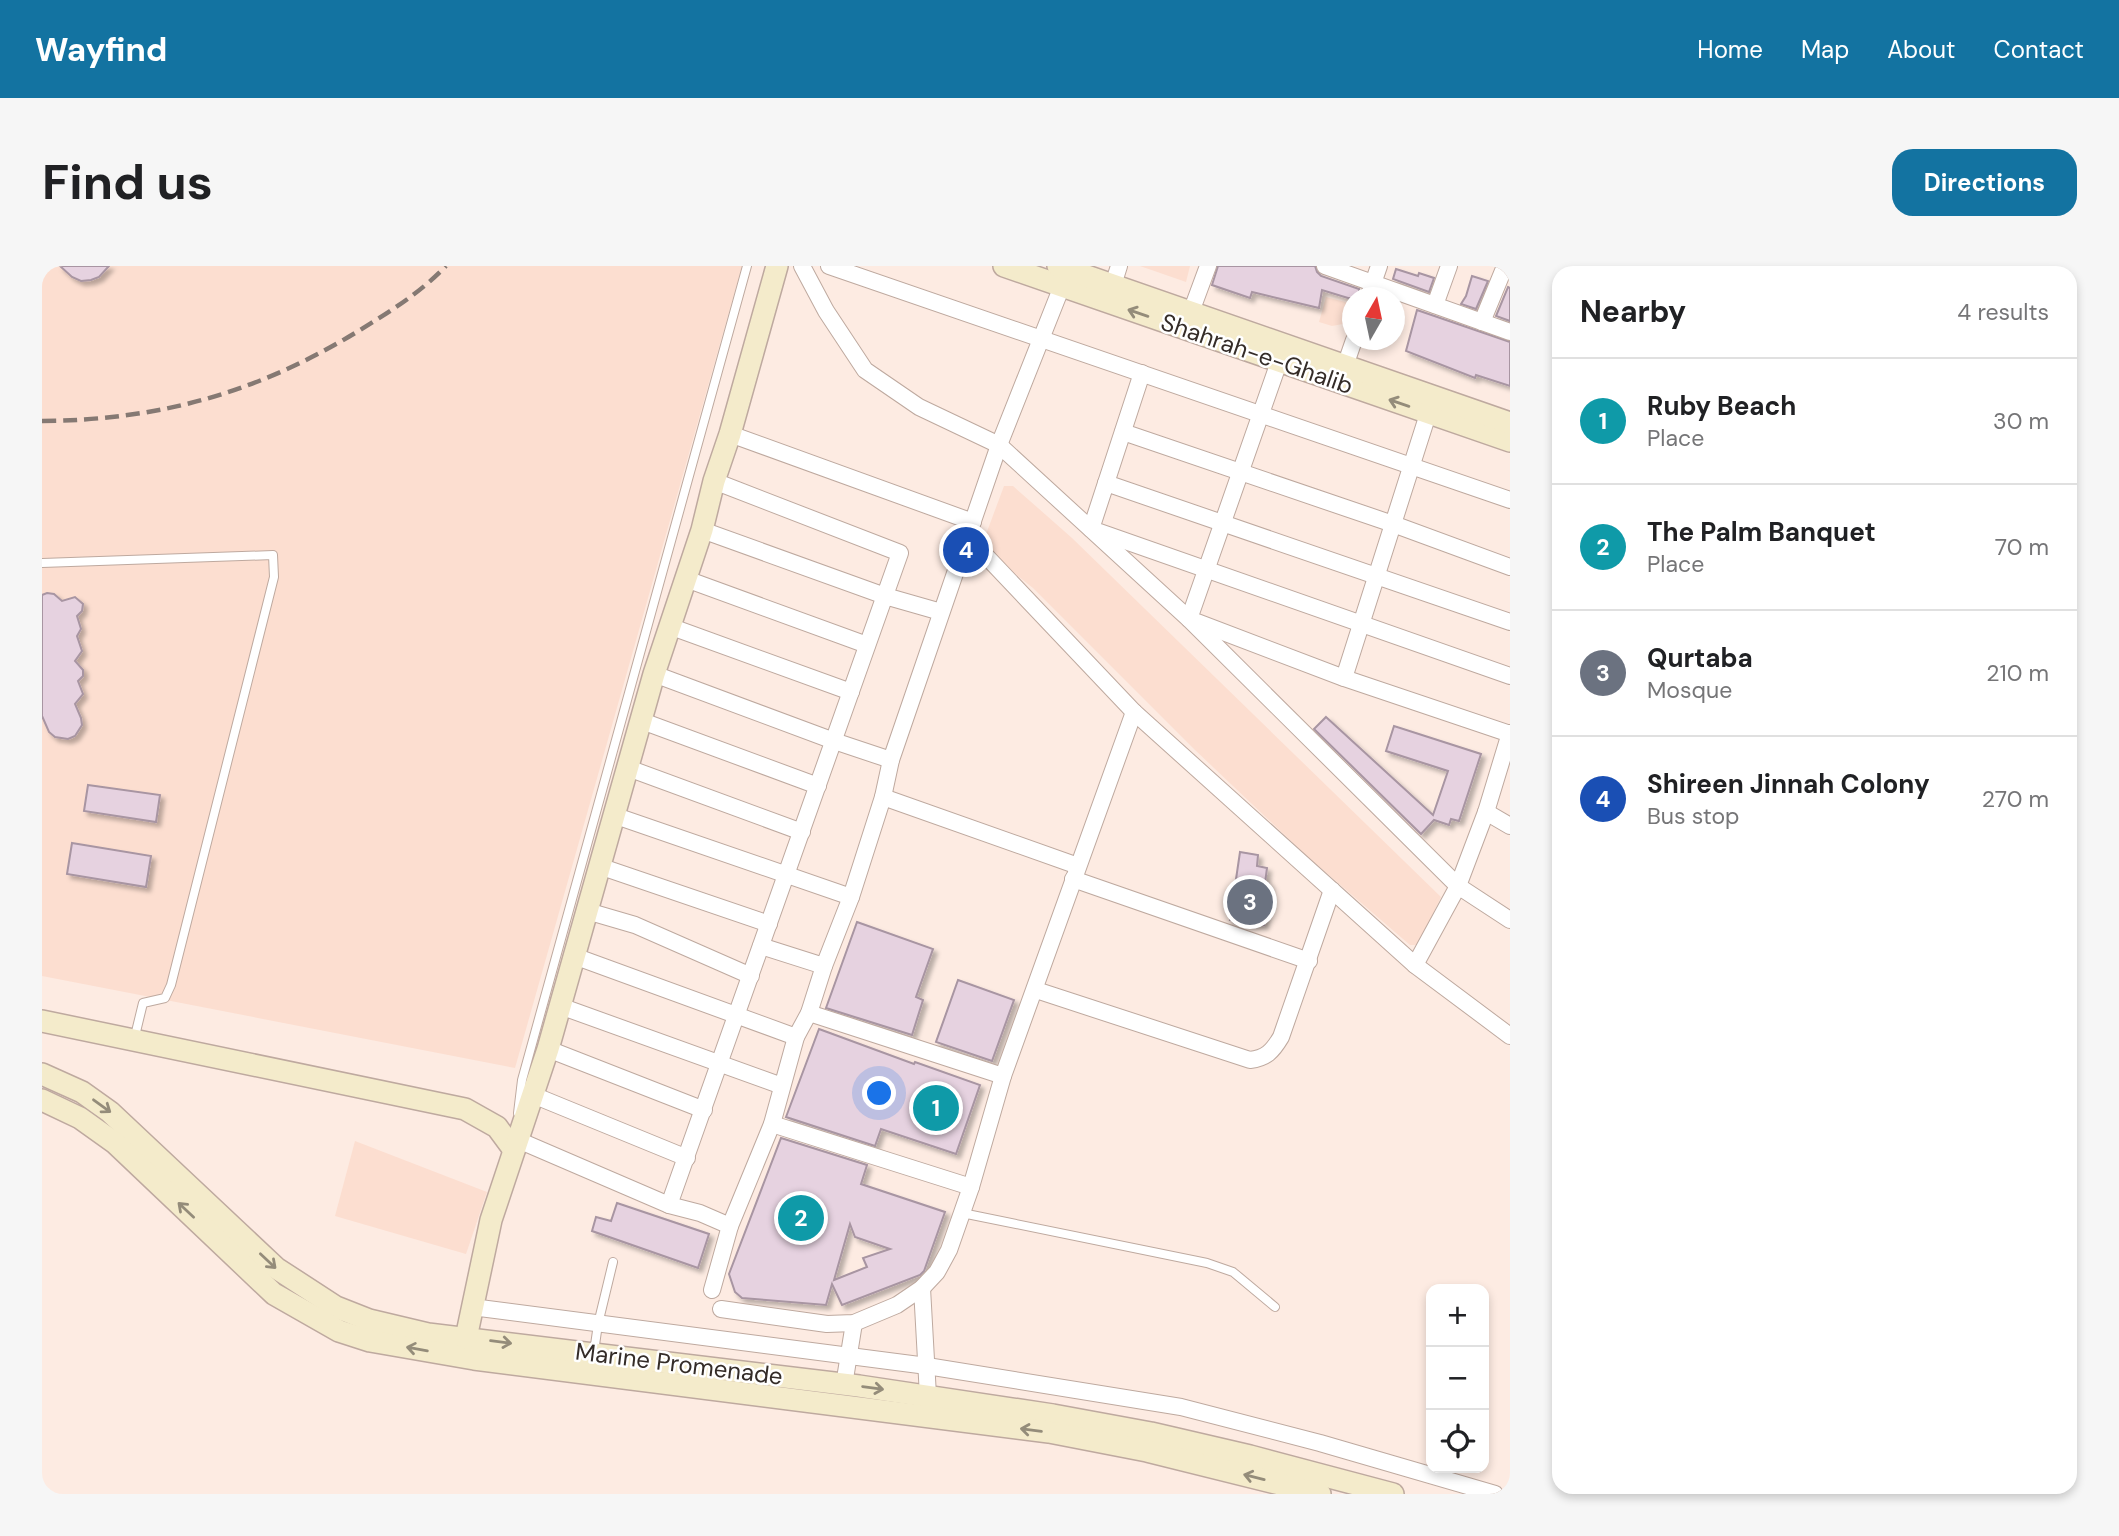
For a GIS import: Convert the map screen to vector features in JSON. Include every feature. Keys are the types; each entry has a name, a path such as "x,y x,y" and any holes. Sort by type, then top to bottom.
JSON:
{"main road":[{"path":"466,1338 491,1220 548,1048 599,866 616,816 654,674 702,530 777,266"},
{"name":"Shahrah-e-Ghalib","path":"1004,266 1060,276 1116,276 1191,312 1510,423"},
{"name":"Shahrah-e-Ghalib","path":"1060,276 1279,362 1510,441"},
{"path":"42,1021 465,1109 497,1127 516,1145"},
{"name":"Marine Promenade","path":"42,1074 82,1092 110,1112 276,1268 336,1307 369,1320 592,1364 1049,1432 1147,1451 1320,1494"},
{"name":"Marine Promenade","path":"42,1100 80,1118 115,1143 274,1294 330,1327 370,1340 452,1356 592,1364 844,1385 928,1396 1151,1433 1393,1494"}],"street":[{"path":"802,266 826,311 865,370 919,407 999,444 1189,619 1458,886 1510,920"},
{"path":"829,266 1510,500"},
{"path":"1191,312 1208,266"},
{"path":"1325,266 1365,287"},
{"path":"1372,287 1379,266"},
{"path":"1435,305 1449,266"},
{"path":"1482,322 1505,266"},
{"path":"712,1290 730,1226 772,1124 796,1037 809,1013 851,897 883,797 891,760 999,444 1041,337 1060,276"},
{"path":"1405,298 1435,305 1510,332"},
{"path":"1345,366 1351,350"},
{"path":"1189,619 1279,362"},
{"path":"1091,529 1142,373"},
{"path":"1344,678 1429,414"},
{"path":"1123,432 1510,567"},
{"path":"730,434 970,529 1134,712 1415,965 1510,1036"},
{"path":"669,1205 900,553 714,481"},
{"path":"1106,482 1510,622"},
{"path":"1091,529 1510,676"},
{"path":"702,530 885,596 941,612"},
{"path":"686,579 867,645"},
{"path":"1189,619 1344,678 1510,734 1486,812 1458,886 1415,965"},
{"path":"669,626 851,692"},
{"path":"654,674 891,760"},
{"path":"722,1309 827,1324 854,1323 897,1305 922,1288 937,1272 949,1250 971,1187 1003,1076 1134,712"},
{"path":"642,721 818,786"},
{"path":"628,768 802,832"},
{"path":"883,797 1309,961"},
{"path":"1486,812 1510,826"},
{"path":"616,816 851,897"},
{"path":"599,866 769,924"},
{"path":"1036,990 1250,1060 1263,1058 1273,1051 1277,1044 1309,961 1332,890"},
{"path":"587,911 635,925 751,976"},
{"path":"761,946 824,966"},
{"path":"574,956 796,1037"},
{"path":"560,1006 782,1086"},
{"path":"809,1013 1003,1076"},
{"path":"548,1048 704,1110"},
{"path":"533,1095 687,1158"},
{"path":"772,1124 971,1187"},
{"path":"516,1145 730,1226"},
{"path":"922,1288 928,1396"},
{"path":"472,1307 927,1366 1181,1407 1495,1494"},
{"path":"844,1385 854,1323"}],"lane":[{"path":"516,1145 522,1080 747,266"},
{"path":"42,563 273,555 274,577 171,985 165,998 143,1003 133,1041"},
{"path":"962,1213 1207,1263 1233,1272 1275,1307"},
{"path":"592,1364 598,1324 613,1262"}],"shaded area":[{"path":"42,266 742,266 515,1068 42,976"},
{"path":"1140,266 1190,266 1186,282"},
{"path":"1326,297 1342,301 1342,324 1332,326 1319,322"},
{"path":"1004,486 1013,486 1072,538 1441,897 1418,945 1410,945 1308,857 1195,750 1033,588 984,549 982,545"},
{"path":"355,1141 487,1192 466,1254 335,1216"}],"building":[{"path":"60,266 109,266 99,277 81,281"},
{"path":"1218,266 1315,266 1321,276 1353,287 1342,287 1342,296 1322,290 1319,308 1252,292 1250,298 1212,285"},
{"path":"1396,269 1434,278 1429,292 1393,279"},
{"path":"1472,276 1488,281 1476,309 1461,304"},
{"path":"1508,287 1510,288 1510,321 1496,316"},
{"path":"1417,310 1510,342 1510,386 1476,375 1475,378 1406,351"},
{"path":"54,594 62,601 75,597 83,604 82,611 77,616 81,629 77,636 82,651 75,661 83,670 83,676 78,681 83,694 75,704 82,725 75,736 68,739 55,737 49,732 42,716 42,595"},
{"path":"1326,717 1433,815 1448,771 1386,751 1394,726 1481,754 1459,821 1451,819 1449,825 1434,820 1421,834 1314,729"},
{"path":"88,785 160,795 156,822 84,811"},
{"path":"72,843 151,856 146,887 67,874"},
{"path":"1240,852 1258,855 1257,866 1267,868 1265,883 1269,884 1264,925 1230,920"},
{"path":"857,922 933,949 916,997 923,1000 912,1035 826,1008"},
{"path":"958,980 1014,1000 992,1061 936,1042"},
{"path":"819,1029 980,1085 956,1154 881,1129 875,1146 786,1117"},
{"path":"781,1138 867,1165 861,1184 945,1212 924,1271 920,1275 842,1305 832,1284 826,1305 742,1298 735,1292 729,1274","holes":["850,1224 855,1237 890,1249 863,1258 867,1267 834,1280"]},
{"path":"617,1203 709,1234 698,1268 592,1231 596,1217 611,1221"}],"railway":[{"path":"42,421 128,415 168,408 246,386 322,352 360,330 416,293 446,266"}],"place":[{"name":"Shireen Jinnah Colony","path":"966,550"},
{"name":"Qurtaba","path":"1250,902"},
{"name":"Ruby Beach","path":"936,1108"},
{"name":"The Palm Banquet","path":"801,1218"}]}
